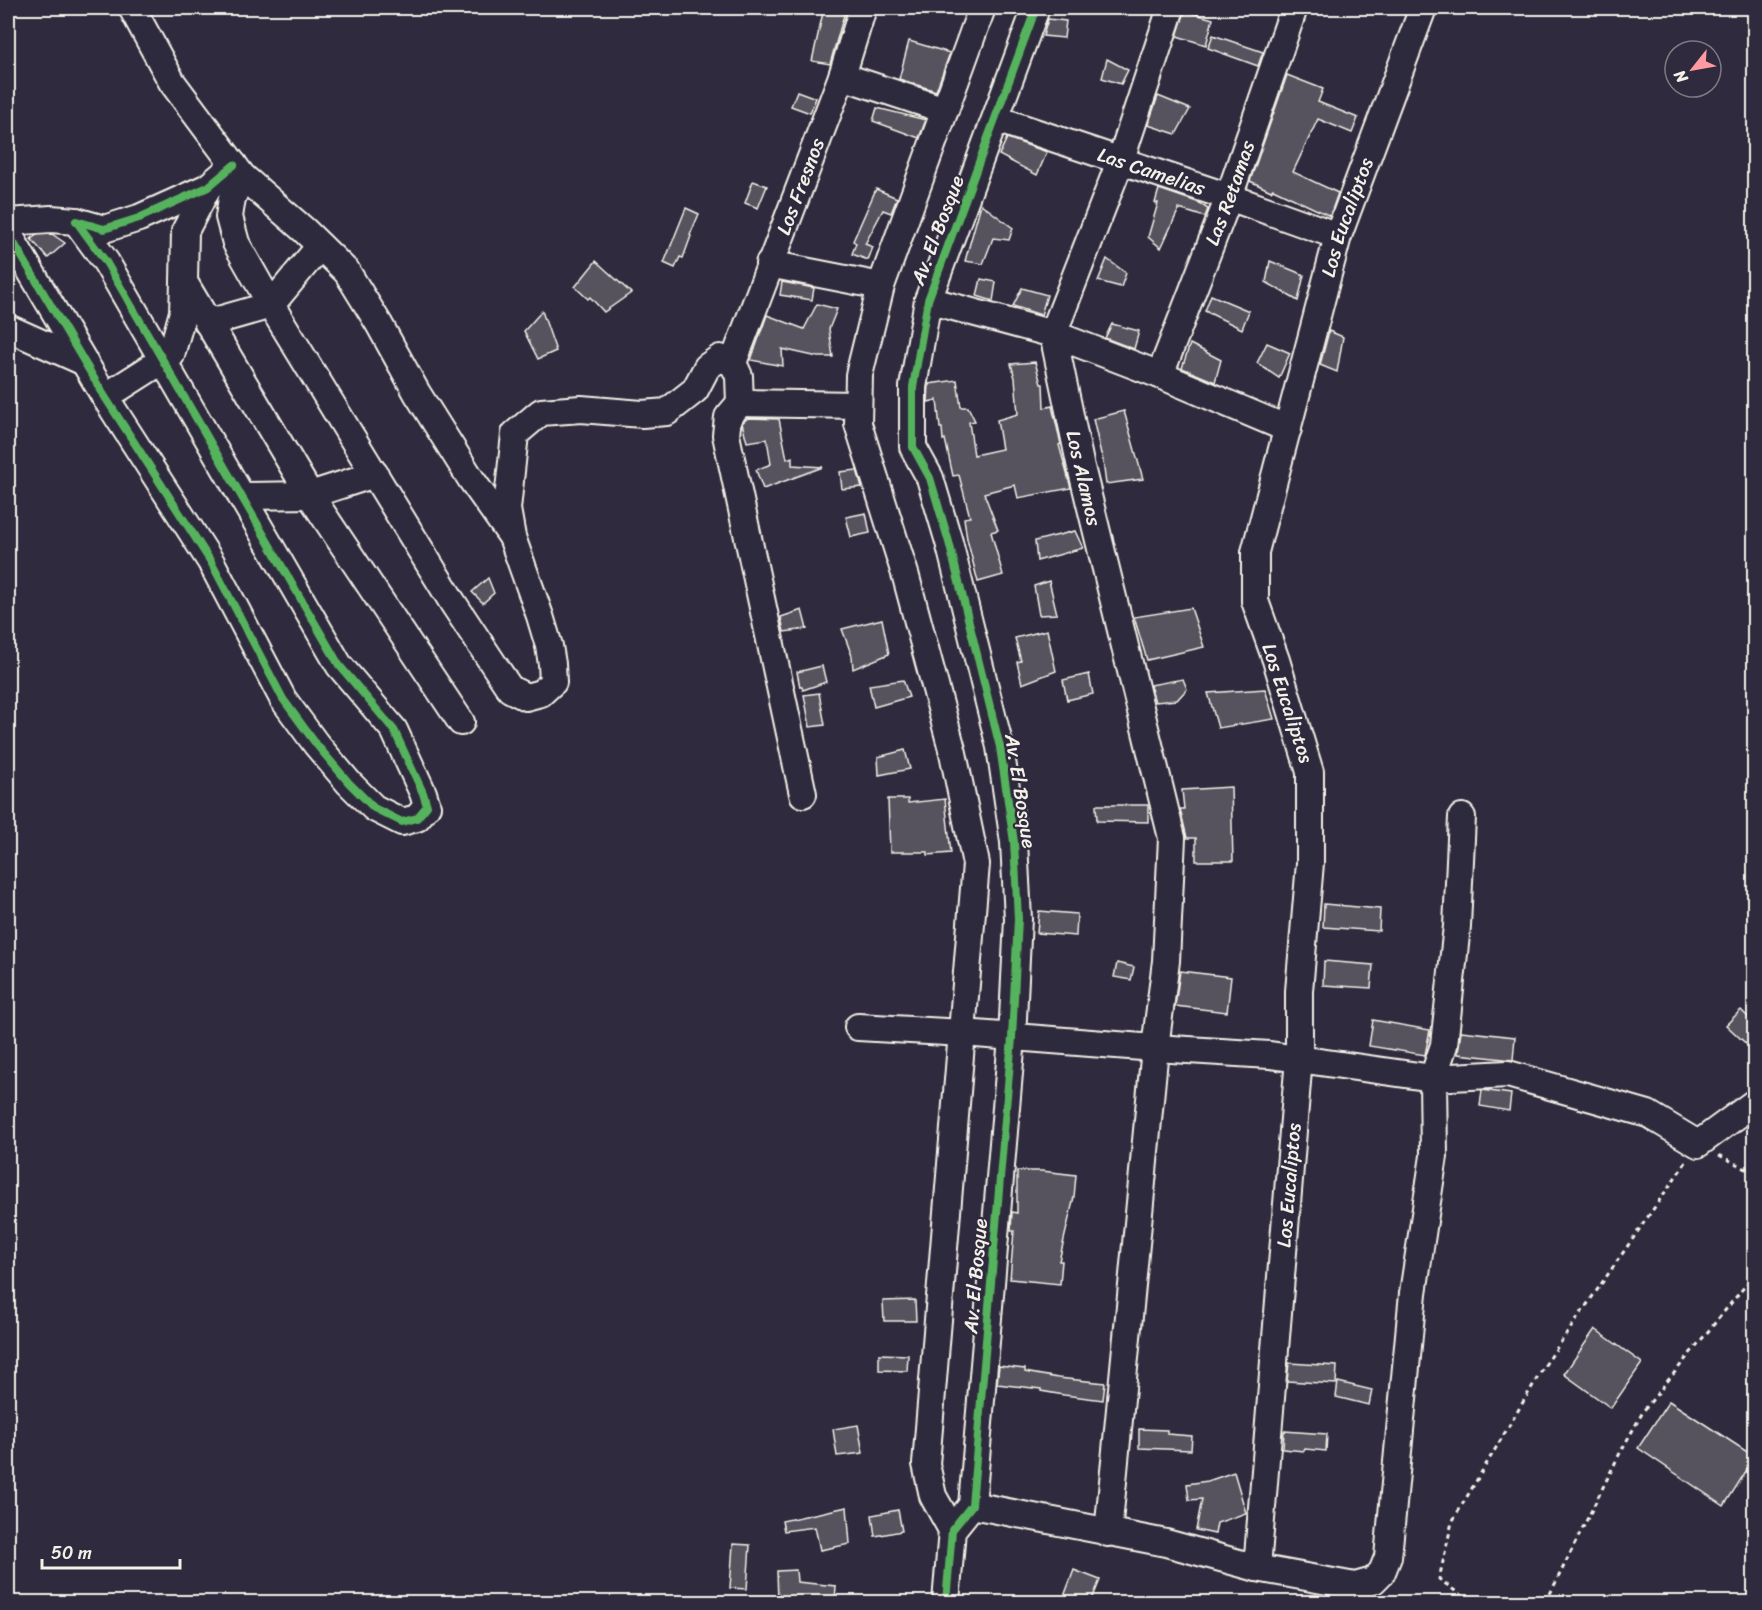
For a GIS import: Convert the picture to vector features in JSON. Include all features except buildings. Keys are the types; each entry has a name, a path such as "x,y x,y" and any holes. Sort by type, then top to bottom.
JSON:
{"street":[{"path":"132,8 172,82 238,170 347,272 435,422 512,537"},
{"name":"Los Fresnos","path":"733,363 842,76 863,8"},
{"name":"Av. El Bosque","path":"952,1530 933,1496 926,1464 976,864 954,753 906,577 858,424 858,405 859,375 881,286 982,8"},
{"name":"Av. El Bosque","path":"972,1505 1012,1038 1017,919 1015,854 1000,747 949,542 930,478 913,447 913,387 928,300 1036,8"},
{"path":"1053,334 1120,162 1171,8"},
{"name":"Las Retamas","path":"1160,375 1229,197 1294,8"},
{"name":"Los Eucaliptos","path":"1257,1568 1299,1058 1299,992 1310,863 1310,772 1276,660 1255,601 1255,552 1338,236 1424,8"},
{"path":"842,76 945,110"},
{"name":"Las Camelias","path":"996,119 1338,236"},
{"path":"8,222 51,219 76,221 104,229 139,218 208,187 238,170"},
{"path":"238,170 229,217 236,243 271,305 453,603 510,689 526,697 541,693 553,682 552,664 540,616 512,537 507,509 515,434 541,412 581,409 642,414 667,412 695,390 707,367 720,358 733,363 739,376 740,403 728,417 726,435 803,794"},
{"path":"105,397 171,355 183,312 185,231 208,187"},
{"path":"8,233 105,397 211,562 283,699 349,783 374,808 402,822 417,818 427,806 394,730 339,665 106,262 76,221"},
{"path":"208,323 271,305 320,246"},
{"path":"769,264 881,286"},
{"path":"183,282 310,495 461,722"},
{"path":"928,300 1053,334 1160,375 1288,429"},
{"path":"8,328 84,362"},
{"name":"Los Alamos","path":"1053,334 1080,463 1172,838 1166,961 1155,1048 1108,1533"},
{"path":"740,403 858,405"},
{"path":"241,496 310,495 375,474"},
{"path":"946,1602 952,1530 972,1505 1166,1543 1355,1594 1382,1572 1388,1557 1413,1293 1434,1156 1433,1078 1444,1045 1457,926 1462,817"},
{"path":"858,1027 1299,1058 1433,1078 1508,1074 1648,1114 1698,1144 1755,1103"}],"path":[{"path":"1470,1602 1439,1579 1452,1522 1545,1365 1698,1144 1755,1173"},
{"path":"1546,1602 1621,1451 1644,1410 1755,1275"}],"cycle path":[{"path":"946,1602 952,1530 972,1505 1012,1038 1018,919 1014,842 1000,747 949,542 930,478 913,447 913,387 928,300 1036,8"},
{"path":"8,233 105,397 211,562 283,699 316,744 374,808 402,822 417,818 427,806 394,730 339,665 106,262 76,221 104,229 139,218 208,187 234,165"}]}
